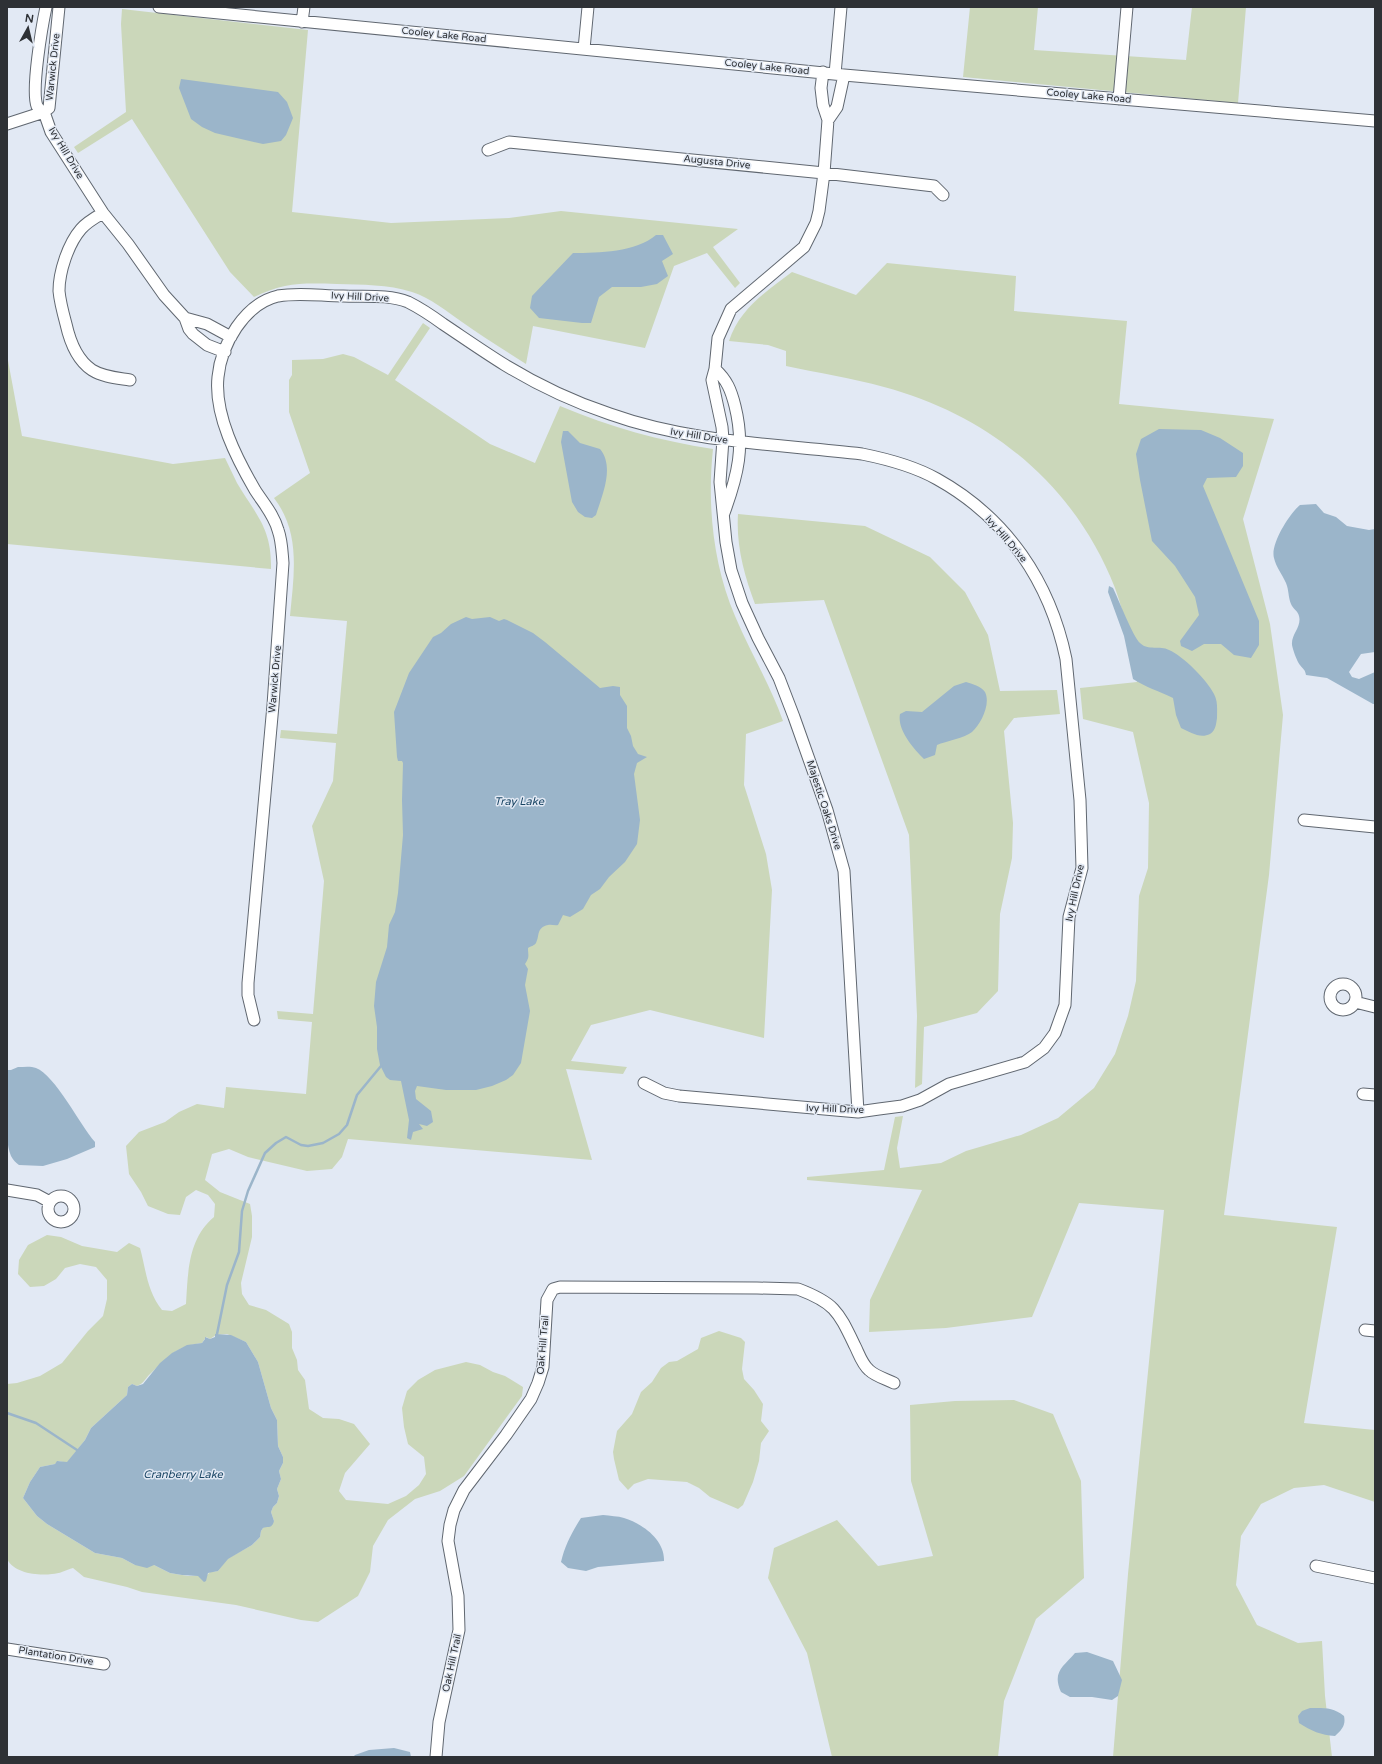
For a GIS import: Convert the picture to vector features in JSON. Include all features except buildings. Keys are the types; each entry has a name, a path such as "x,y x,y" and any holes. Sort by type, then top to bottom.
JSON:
{"street":[{"name":"Warwick Drive","path":"46,7 41,31 36,95 37,107 44,112 48,108 50,102 59,7"},
{"name":"Cooley Lake Road","path":"159,7 839,74 1375,121"},
{"path":"302,22 304,7"},
{"path":"584,49 588,7"},
{"name":"Majestic Oaks Drive","path":"828,120 837,107 841,7"},
{"path":"1119,99 1127,7"},
{"name":"Majestic Oaks Drive","path":"822,72 821,88 823,105 828,120 824,173 819,211 810,236 804,247 793,258 731,309 718,338 715,369 712,380 723,439 720,482 726,542 731,570 742,603 779,678 794,717 827,810 844,871 858,1112"},
{"path":"7,124 44,112"},
{"name":"Ivy Hill Drive","path":"44,112 51,132 103,213 128,244 164,295 185,318 192,334 207,345 225,352 241,320 248,313 278,296 311,294 397,299 421,309 505,365 582,404 645,426 689,435 741,442 835,451 886,459 936,478 958,492 999,527 1017,547 1031,567 1044,589 1054,614 1066,660 1080,800 1082,868 1069,916 1065,1005 1055,1033 1044,1048 1025,1062 949,1084 920,1100 902,1106 858,1112 679,1096 664,1093 644,1083"},
{"name":"Augusta Drive","path":"488,150 509,142 824,173 934,186 943,195"},
{"path":"103,213 82,228 73,241 61,278 59,291 69,337 83,363 94,372 109,377 130,380"},
{"path":"185,318 207,324 232,337"},
{"name":"Warwick Drive","path":"225,352 220,365 217,390 226,430 241,464 271,514 278,529 282,545 283,562 274,690 248,983 248,995 254,1020"},
{"name":"Majestic Oaks Drive","path":"715,369 725,378 733,399 741,442 737,475 724,514"},
{"path":"1304,820 1375,827"},
{"path":"1355,1002 1375,1007"},
{"path":"1363,1094 1375,1095"},
{"path":"7,1190 37,1195 50,1202"},
{"name":"Oak Hill Trail","path":"436,1757 439,1722 459,1630 458,1596 448,1541 450,1525 454,1510 464,1490 506,1435 531,1399 538,1384 543,1367 547,1300 553,1289 560,1287 798,1289 820,1298 831,1306 840,1316 861,1359 869,1371 894,1383"},
{"path":"1316,1566 1375,1578"},
{"name":"Plantation Drive","path":"7,1649 104,1664"}],"green space":[{"path":"970,7 1038,7 1034,50 1186,60 1192,7 1246,7 1238,103 963,77"},
{"path":"122,9 308,30 292,212 391,223 509,218 561,211 738,229 713,247 740,283 735,288 707,253 674,266 645,348 533,326 526,364 432,301 403,289 375,285 294,284 275,288 254,297 230,272 132,119 78,153 74,147 126,112 121,24"},
{"path":"887,263 1016,276 1014,311 1127,321 1119,404 1274,419 1243,519 1270,624 1283,715 1269,875 1224,1215 1337,1227 1304,1423 1375,1430 1375,1502 1324,1485 1294,1488 1261,1504 1241,1536 1236,1585 1257,1625 1298,1643 1322,1641 1325,1696 1332,1757 1113,1757 1128,1574 1164,1210 1079,1203 1032,1317 946,1328 869,1332 870,1300 922,1190 807,1180 807,1177 884,1170 895,1117 903,1116 897,1148 900,1168 941,1163 966,1151 1021,1135 1058,1118 1094,1088 1115,1054 1128,1016 1136,981 1139,896 1148,868 1149,803 1133,732 1083,719 1080,688 1137,682 1125,622 1115,588 1098,551 1077,517 1052,487 1024,459 993,436 959,416 922,399 884,387 786,366 786,351 768,345 729,341 734,329 747,310 764,294 792,272 856,295"},
{"path":"423,323 430,328 395,380 490,444 535,463 560,406 616,427 674,442 713,449 711,470 712,513 721,576 735,616 778,707 783,721 746,734 744,785 766,854 772,890 764,1038 650,1010 591,1025 571,1061 627,1067 623,1074 566,1069 592,1160 348,1139 342,1157 332,1169 307,1171 248,1157 229,1149 212,1154 205,1180 220,1192 250,1204 252,1216 252,1237 241,1283 242,1294 249,1305 266,1310 289,1324 292,1332 292,1348 297,1360 298,1370 305,1380 309,1409 323,1418 339,1419 354,1424 370,1444 345,1473 339,1491 346,1500 388,1504 406,1496 419,1485 426,1474 424,1457 408,1444 402,1408 407,1391 418,1380 435,1370 466,1362 480,1365 505,1376 523,1387 522,1396 464,1476 440,1491 415,1499 388,1520 373,1546 370,1572 358,1596 318,1622 301,1620 236,1605 142,1592 84,1577 73,1568 60,1573 46,1575 26,1572 15,1568 7,1559 7,1384 17,1383 40,1376 62,1363 88,1331 103,1316 107,1299 107,1280 96,1267 80,1264 65,1268 56,1279 44,1286 30,1287 18,1274 19,1260 28,1245 47,1235 61,1237 82,1246 117,1252 129,1243 140,1248 150,1288 162,1310 172,1311 186,1304 189,1268 194,1245 205,1226 214,1217 215,1204 208,1195 196,1190 186,1197 180,1215 168,1214 148,1206 129,1174 126,1146 139,1132 165,1122 179,1112 197,1104 224,1108 226,1087 306,1094 312,1022 278,1019 277,1011 313,1014 324,881 312,826 333,781 336,743 280,738 281,730 337,734 347,621 290,616 294,554 292,540 283,511 274,498 310,473 289,412 289,380 292,375 292,360 323,359 343,354 354,357 388,375","holes":["227,1334 246,1342 258,1362 271,1408 277,1420 278,1446 283,1457 283,1463 279,1471 281,1479 277,1489 279,1496 277,1503 271,1512 274,1521 263,1528 260,1537 252,1545 227,1559 218,1571 210,1572 207,1575 188,1576 170,1573 154,1565 135,1565 122,1558 95,1553 47,1524 37,1516 23,1498 30,1482 40,1467 55,1464 59,1461 67,1463 85,1440 91,1428 127,1395 128,1387 132,1384 137,1386 141,1384 173,1353 193,1344 202,1343 206,1337 210,1339 216,1335"]},
{"path":"7,355 22,436 173,464 225,458 237,483 266,532 271,555 271,569 7,544"},
{"path":"738,514 865,526 930,557 965,592 988,635 1000,691 1057,690 1060,714 1014,718 1004,731 1013,823 1012,858 1000,914 998,991 977,1013 924,1027 922,1084 915,1088 917,1016 909,835 824,600 755,604 747,582 742,560 738,537"},
{"path":"719,1331 741,1338 745,1342 742,1369 744,1379 754,1390 763,1404 761,1421 769,1431 761,1443 759,1461 753,1482 743,1505 738,1509 710,1497 699,1488 687,1482 648,1479 634,1484 628,1490 619,1480 614,1459 613,1452 617,1431 632,1414 641,1392 652,1382 661,1368 669,1362 677,1361 698,1349 701,1338"},
{"path":"1014,1400 1053,1414 1081,1481 1084,1578 1036,1619 1004,1701 998,1757 832,1757 807,1653 768,1578 774,1548 837,1520 878,1566 933,1556 911,1481 910,1405 955,1401"}],"water":[{"path":"181,79 278,92 287,102 293,118 286,135 281,141 263,144 215,133 202,127 191,119 179,88"},
{"path":"656,235 663,235 673,254 662,261 668,276 657,284 641,287 612,287 599,297 591,323 539,318 530,308 532,296 573,253 605,252 628,248 648,241"},
{"path":"1159,429 1201,430 1220,438 1243,453 1243,466 1236,477 1207,478 1203,486 1259,621 1259,645 1251,658 1234,655 1221,644 1204,644 1192,651 1181,646 1180,641 1199,615 1195,597 1175,566 1152,541 1136,454 1141,439"},
{"path":"563,431 568,431 580,443 600,449 607,464 604,490 596,515 592,518 585,517 578,512 572,502 561,442"},
{"path":"1316,504 1324,513 1336,517 1347,526 1369,530 1375,529 1375,652 1361,654 1349,672 1352,677 1359,679 1375,672 1375,704 1327,678 1306,675 1305,671 1298,662 1293,649 1292,641 1300,620 1298,613 1291,604 1287,586 1274,558 1275,545 1286,522 1300,505"},
{"path":"1109,586 1113,588 1130,626 1140,643 1147,647 1162,648 1175,653 1194,669 1211,688 1216,700 1217,718 1215,727 1210,734 1203,736 1191,733 1181,728 1176,715 1173,698 1133,679 1124,636 1108,592"},
{"name":"Tray Lake","path":"466,617 472,619 490,617 499,621 504,619 507,620 533,633 600,688 613,686 620,687 620,695 627,706 627,728 631,736 633,746 638,754 647,757 637,763 634,774 640,820 637,844 625,862 609,877 600,889 591,895 583,909 570,917 563,915 558,925 544,926 539,932 536,943 528,948 528,958 525,964 528,969 525,985 530,1011 521,1063 513,1075 506,1080 492,1086 476,1090 446,1090 417,1086 415,1091 416,1099 431,1111 433,1122 427,1126 419,1124 423,1129 413,1132 411,1140 407,1138 409,1120 401,1081 390,1080 386,1077 380,1065 377,1049 377,1027 374,1006 376,982 387,947 389,925 395,912 403,835 403,763 402,761 398,761 397,757 394,712 409,673 433,637 441,633 451,624"},
{"path":"966,682 974,684 985,692 987,702 982,719 972,732 965,736 937,745 935,755 924,759 915,750 903,732 900,714 906,711 922,712 954,686"},
{"path":"18,1067 36,1068 43,1072 51,1080 95,1142 95,1147 67,1159 43,1166 19,1165 15,1161 11,1156 7,1137 7,1070"},
{"name":"Cranberry Lake","path":"215,1334 231,1335 246,1342 258,1362 271,1408 277,1420 278,1446 283,1457 283,1463 279,1471 281,1479 277,1489 279,1496 277,1503 271,1512 274,1521 272,1525 270,1527 263,1528 260,1537 252,1545 228,1559 218,1571 208,1573 206,1581 204,1582 198,1576 170,1573 154,1565 147,1568 135,1565 122,1558 95,1553 47,1524 37,1516 23,1498 30,1482 40,1467 55,1464 57,1461 67,1462 85,1440 91,1428 127,1395 128,1387 132,1384 137,1386 143,1384 160,1363 172,1353 187,1345 202,1343 205,1337 210,1339 215,1337"},
{"path":"603,1515 624,1518 638,1524 652,1534 661,1546 664,1561 598,1567 586,1571 568,1568 561,1562 569,1539 581,1518"},
{"path":"1087,1652 1113,1661 1122,1680 1118,1696 1112,1700 1092,1697 1070,1697 1061,1692 1058,1679 1060,1670 1075,1653"},
{"path":"1310,1708 1328,1709 1340,1713 1344,1716 1344,1725 1335,1736 1325,1735 1308,1728 1299,1723 1298,1716 1302,1711"},
{"path":"394,1748 410,1752 411,1757 353,1757 369,1750"}],"waterway":[{"path":"217,1334 227,1285 239,1252 242,1211 248,1191 265,1153 276,1143 286,1137 301,1145 308,1146 323,1143 339,1134 347,1125 357,1095 381,1066"},
{"path":"7,1413 36,1423 77,1450"}]}
